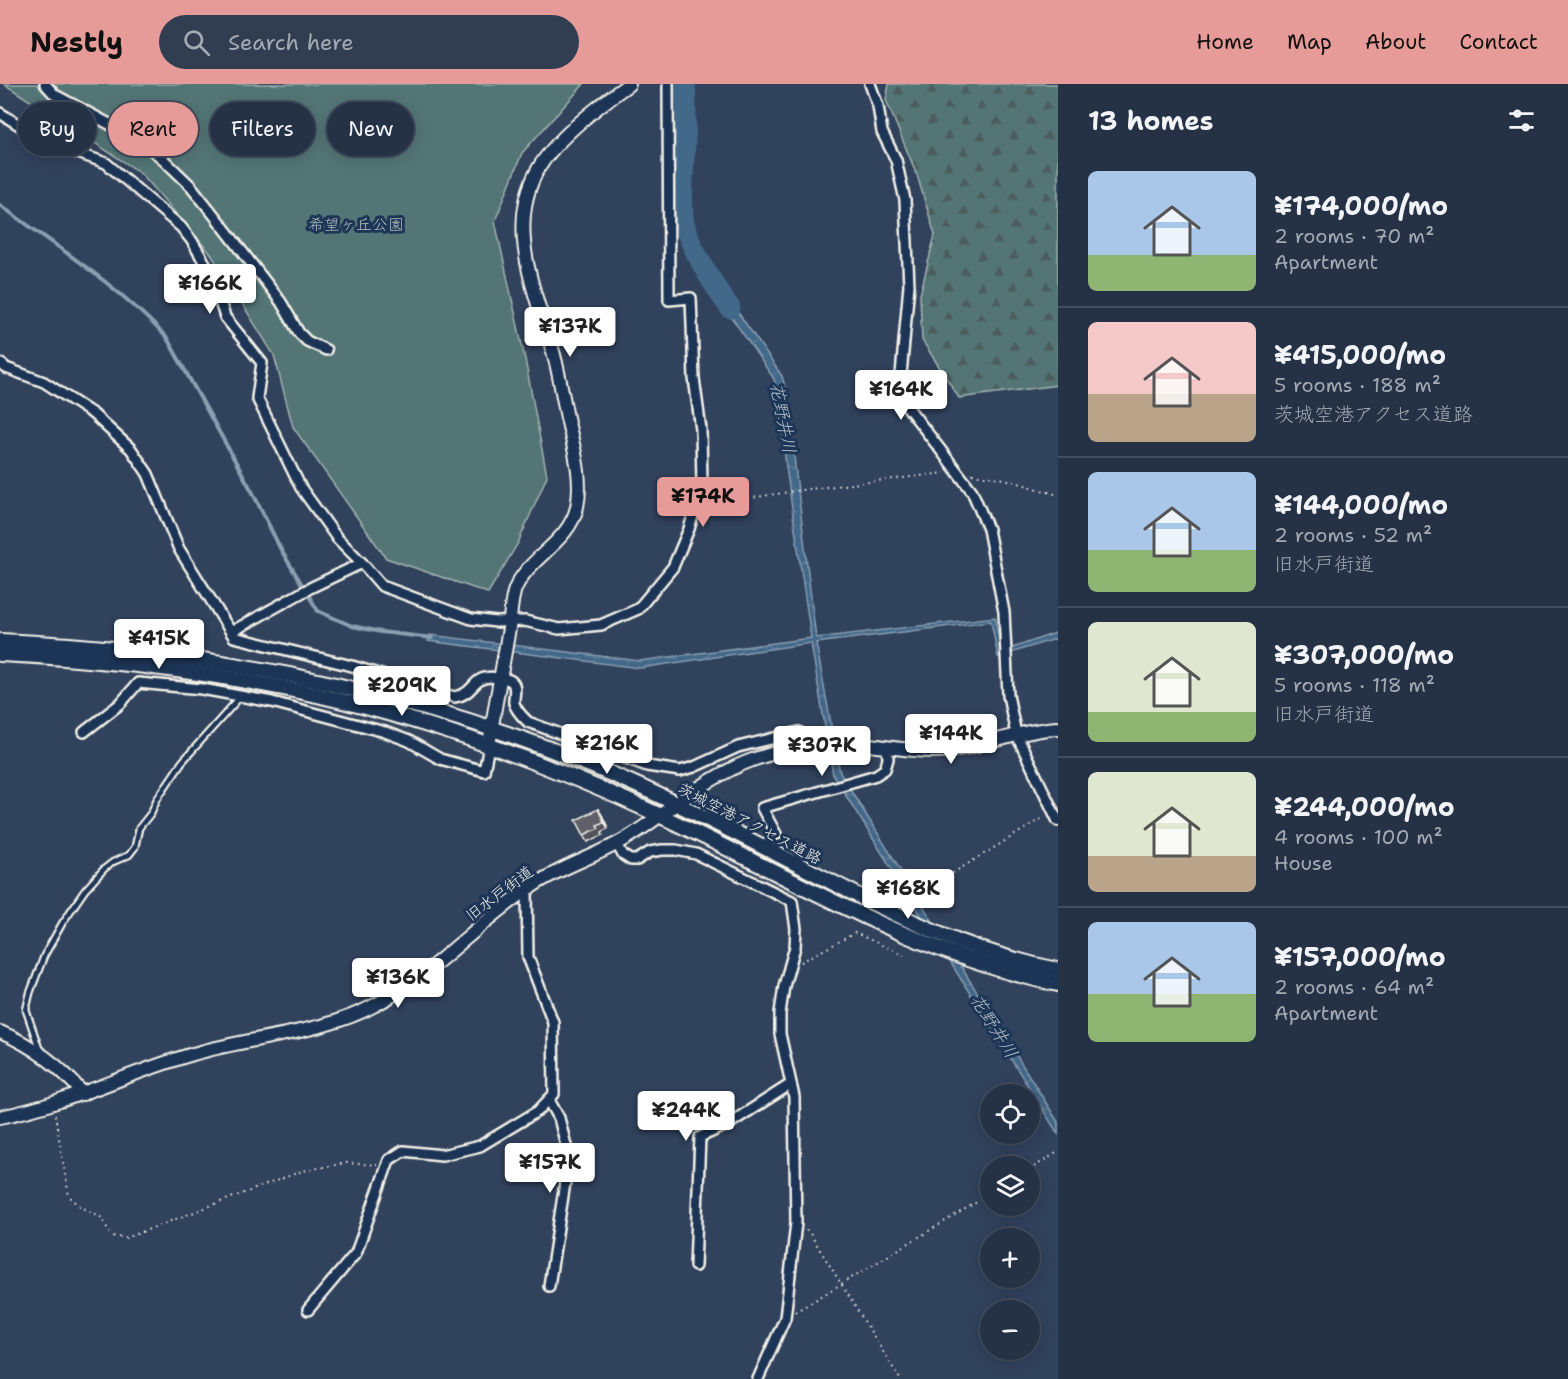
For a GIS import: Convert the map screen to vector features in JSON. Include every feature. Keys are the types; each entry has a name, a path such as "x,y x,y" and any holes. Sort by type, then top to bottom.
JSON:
{"main road":[{"name":"茨城空港アクセス道路","path":"0,640 135,651 231,664 409,703 492,728 593,766 676,803 918,926 994,955 1058,970"},
{"name":"茨城空港アクセス道路","path":"0,654 134,664 230,678 319,696 405,719 489,746 576,779 660,816 812,892 912,938 987,966 1058,984"}],"street":[{"path":"45,84 55,95 141,141 162,158 191,186 225,229 281,302 299,333 307,341 326,350"},
{"path":"84,732 120,704 138,683 202,689 272,702 385,732 409,741 440,759 484,771 515,589 533,565 559,541 571,525 577,507 579,488 577,464 560,382 525,256 522,230 528,190 550,152 628,84"},
{"path":"0,113 46,142 106,164 181,227 210,272 225,317 262,363 257,398 301,488 337,538 382,586 471,619 496,622 525,621 558,629 600,625 638,609 673,567 702,486 701,430 694,378 691,298 669,300 668,84"},
{"path":"870,84 878,106 882,132 896,160 905,200 909,285 900,386 906,405 972,491 988,529 1004,612 1008,694 1016,734 1058,821"},
{"path":"0,363 6,368 44,382 93,414 131,449 148,474 179,549 234,637 352,666 454,697 467,692 484,676 511,681 514,685 514,704 521,716 528,722 647,766 680,771 738,747 799,732 817,746"},
{"path":"231,632 310,588 362,563"},
{"name":"旧水戸街道","path":"0,1117 53,1104 195,1053 327,1024 375,1005 395,994 527,890 554,873 617,844 710,781 756,759 817,746 842,744 948,750 974,746 1016,734 1058,728"},
{"path":"776,834 762,808 876,775 885,769 888,759 887,748"},
{"path":"617,844 623,855 631,860 637,860 650,852 662,850 696,854 792,901 796,929 795,947 780,1013 780,1034 794,1097 796,1223 785,1318 758,1379"},
{"path":"308,1310 356,1252 389,1160 403,1151 442,1155 480,1146 538,1111 554,1094 553,1022 528,957 527,890"},
{"path":"0,1032 40,1054 71,1078 83,1094"},
{"path":"695,1266 699,1137 727,1125 791,1084"},
{"path":"549,1100 559,1118 569,1157 549,1286"}],"lane":[{"path":"40,1054 26,1010 44,956 63,922 104,869 129,855 135,847 139,828 152,813 157,799 182,762 241,696"}],"path":[{"path":"696,507 801,490 958,471 1005,480 1058,495"},
{"path":"922,892 1053,811"},
{"path":"788,970 855,933 904,955"},
{"path":"53,1104 69,1196 81,1207 100,1216 112,1236 126,1238 302,1171 346,1163 387,1166"},
{"path":"1040,1163 1058,1152"},
{"path":"785,1318 980,1200"},
{"path":"796,1223 809,1232 900,1379"}],"green space":[{"name":"希望ヶ丘公園","path":"4,84 584,84 522,153 495,221 525,359 547,476 518,543 488,593 386,558 293,427 274,355 211,254 141,173 115,156 198,156 198,102 108,102 108,152 96,144 96,102 32,102"},
{"path":"889,84 1058,84 1058,385 959,398 922,340 920,295 935,235 917,175 886,100"}],"water":[{"path":"717,282 782,376 789,402 816,638 995,617 1001,652 1058,632 1058,638 998,657 991,621 816,643 840,773 1034,1084 1027,1084 833,775 811,643 640,668 428,641 430,635 640,661 811,638 786,467 780,403 774,379 710,286"},
{"path":"1040,1093 1058,1122 1058,1134 1040,1105"}],"building":[{"path":"598,809 604,822 597,825 599,828 584,835 576,820"}],"waterway":[{"name":"花野井川","path":"685,84 683,185 685,228 695,252 730,308"},
{"path":"0,205 108,284 167,338 253,493 281,550 318,611 352,626 432,638"}]}
